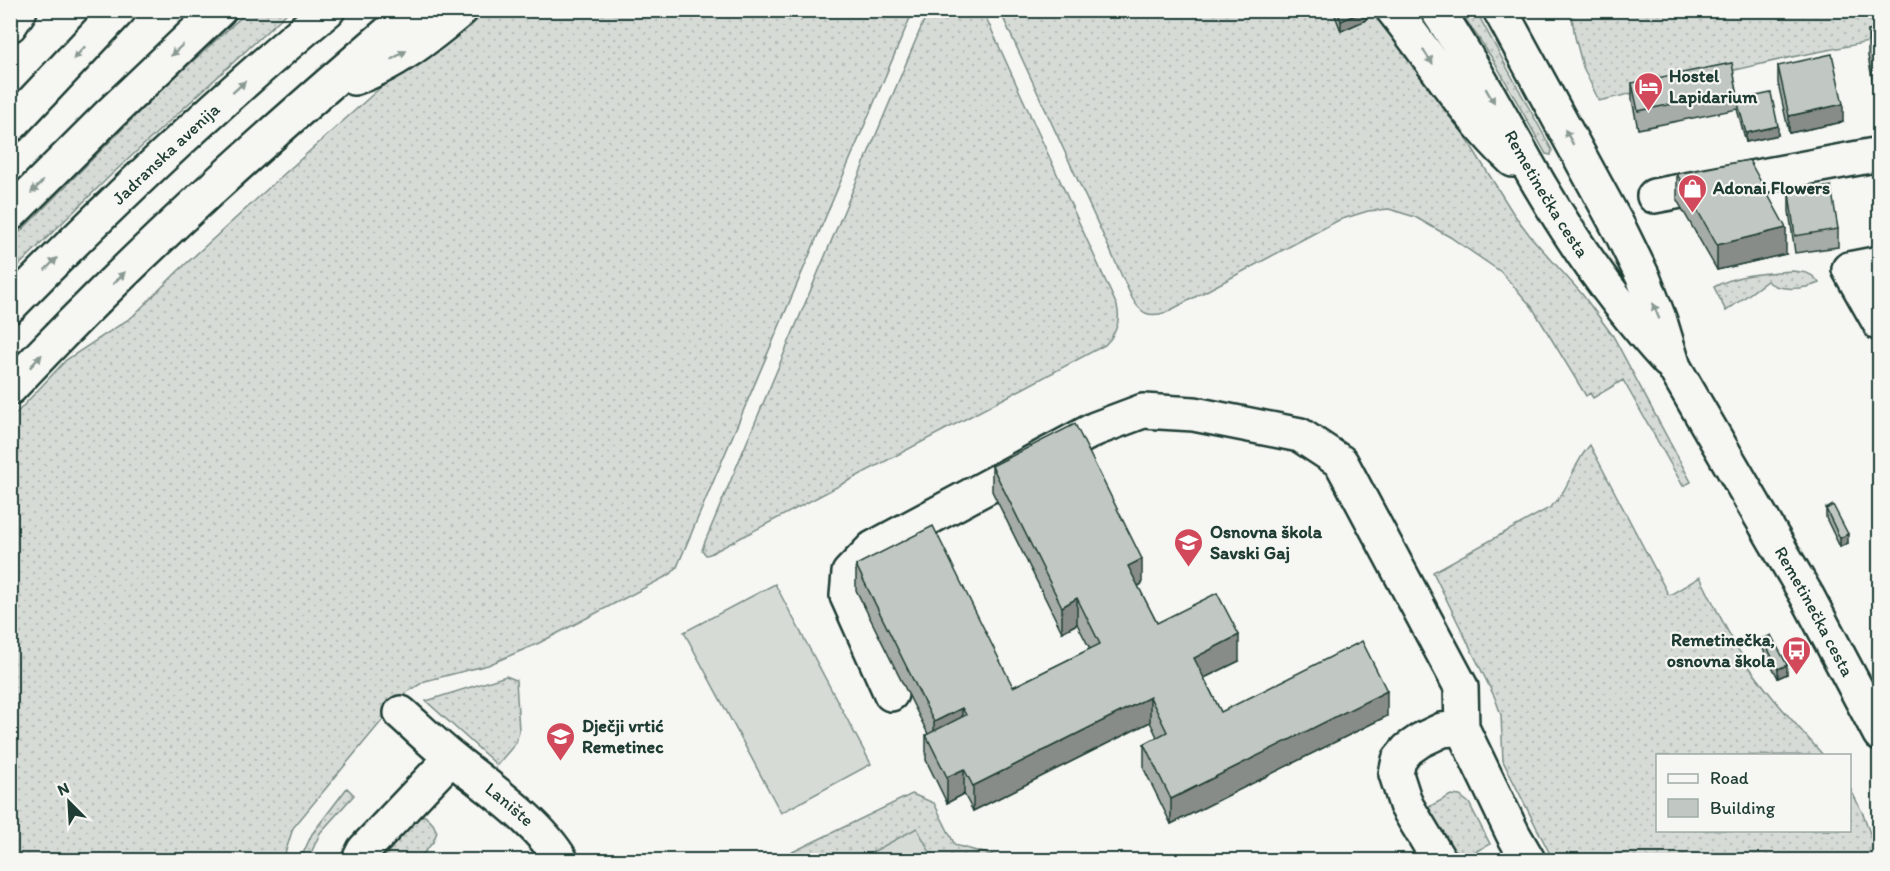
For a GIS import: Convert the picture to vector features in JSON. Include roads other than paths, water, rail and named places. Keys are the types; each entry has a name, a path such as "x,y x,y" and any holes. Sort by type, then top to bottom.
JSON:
{"main road":[{"path":"10,25 20,10"},
{"path":"10,126 119,10"},
{"path":"10,214 219,10"},
{"name":"Jadranska avenija","path":"10,306 112,204 283,47 328,10"},
{"path":"10,388 130,267 232,170 415,10"},
{"path":"326,86 359,76 394,58 427,39 461,10"},
{"path":"1393,10 1470,115 1502,150 1539,183"},
{"name":"Remetinečka cesta","path":"1437,10 1473,66 1580,251 1642,333 1674,367 1807,596 1880,734"},
{"name":"Remetinečka cesta","path":"1500,10 1621,232 1660,321 1674,367"},
{"path":"1508,10 1525,56"},
{"path":"1654,196 1880,154"},
{"path":"1864,266 1880,324"},
{"path":"891,694 847,596 849,573 873,548 1095,429 1143,411 1194,414 1300,435 1341,462 1461,687 1462,728 1528,861"},
{"name":"Lanište","path":"401,713 451,758 503,799 555,850 561,861"},
{"path":"1439,861 1406,805 1396,774 1399,760 1408,748 1442,730 1462,728"},
{"path":"359,861 364,850 451,758"}],"place":[{"name":"Hostel Lapidarium","path":"1648,112"},
{"name":"Adonai Flowers","path":"1692,214"},
{"name":"Osnovna škola Savski Gaj","path":"1189,568"},
{"name":"Remetinečka, osnovna škola","path":"1796,676"},
{"name":"Dječji vrtić Remetinec","path":"561,762"}]}
